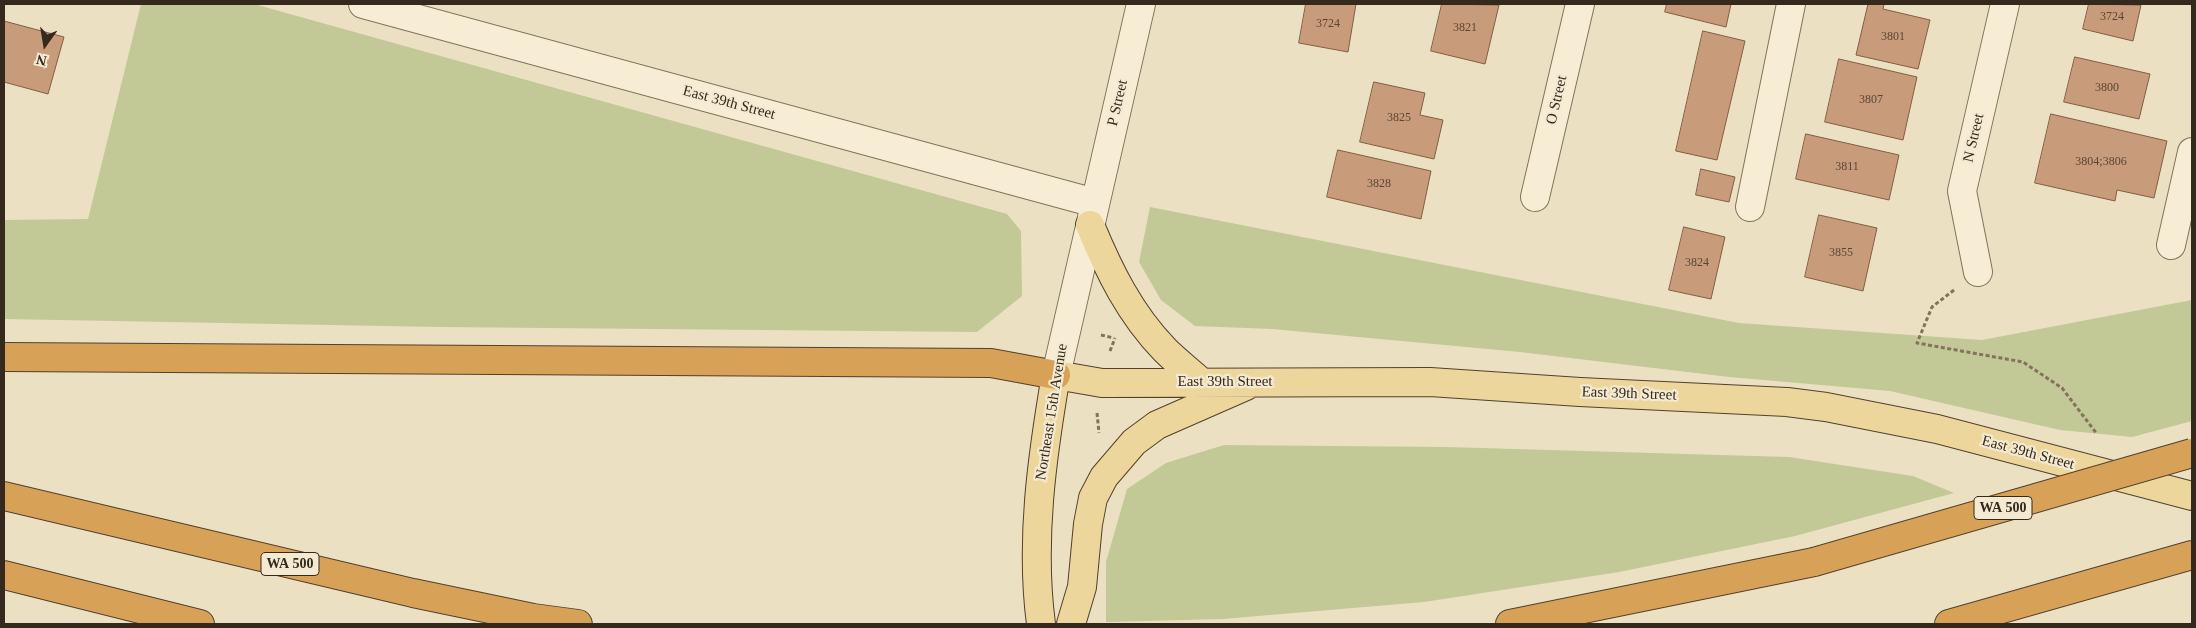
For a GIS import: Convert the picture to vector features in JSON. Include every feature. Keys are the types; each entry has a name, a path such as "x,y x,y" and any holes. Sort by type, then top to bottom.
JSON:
{"highway":[{"path":"4,357 991,363 1056,375"},
{"name":"WA 500","path":"1510,624 1814,562 2192,453"},
{"name":"WA 500","path":"4,496 413,594 533,618 578,624"},
{"path":"1950,624 2192,555"},
{"path":"4,575 200,624"}],"main road":[{"path":"1092,214 1122,294 1140,321 1166,351 1200,381"},
{"name":"East 39th Street","path":"1056,375 1102,383 1200,381 1430,382 1580,392 1749,399 1826,407 1937,429 2192,496"},
{"name":"Northeast 15th Avenue","path":"1041,624 1037,587 1038,512 1043,453 1056,375"},
{"path":"1071,624 1082,587 1088,524 1094,498 1104,477 1134,442 1157,425 1257,382"}],"street":[{"name":"East 39th Street","path":"363,4 1092,214"},
{"name":"P Street","path":"1092,214 1141,4"},
{"name":"O Street","path":"1535,197 1580,4"},
{"path":"1750,207 1791,4"},
{"name":"N Street","path":"1978,272 1962,191 2006,4"},
{"path":"2171,244 2192,152"},
{"name":"Northeast 15th Avenue","path":"1056,375 1092,214"}],"path":[{"path":"1978,272 1932,306 1917,343 2023,362 2062,388 2097,434"},
{"path":"1101,335 1115,338 1110,352"},
{"path":"1097,413 1101,437"}],"green space":[{"path":"141,4 254,4 1007,214 1021,231 1022,296 977,332 440,327 4,319 4,220 88,219"},
{"path":"1150,207 1739,323 1982,340 2192,300 2192,421 2132,437 2060,430 1890,391 1729,377 1520,352 1272,329 1195,326 1161,300 1139,262"},
{"path":"1224,445 1447,447 1789,457 1913,476 1954,493 1795,536 1619,572 1424,602 1223,619 1106,622 1106,562 1127,489 1166,463"}],"building":[{"path":"1306,4 1356,4 1348,52 1299,43"},
{"path":"1442,4 1499,5 1485,64 1431,51"},
{"path":"1667,4 1731,4 1726,27 1665,12"},
{"path":"1868,4 1884,4 1883,9 1930,20 1918,69 1856,55"},
{"path":"2089,4 2141,5 2133,41 2083,29"},
{"path":"4,21 64,37 48,94 4,82"},
{"path":"1703,31 1745,41 1717,160 1676,151"},
{"path":"2075,57 2150,74 2139,119 2064,102"},
{"path":"1839,59 1917,77 1903,140 1825,122"},
{"path":"1374,82 1425,93 1420,115 1443,120 1434,159 1360,142"},
{"path":"2051,114 2167,141 2154,198 2117,190 2115,201 2035,183"},
{"path":"1806,134 1899,155 1889,200 1796,179"},
{"path":"1338,150 1431,171 1421,219 1327,197"},
{"path":"1701,169 1735,177 1729,202 1696,195"},
{"path":"1819,215 1877,228 1863,291 1805,277"},
{"path":"1684,227 1725,237 1711,299 1669,290"}]}
